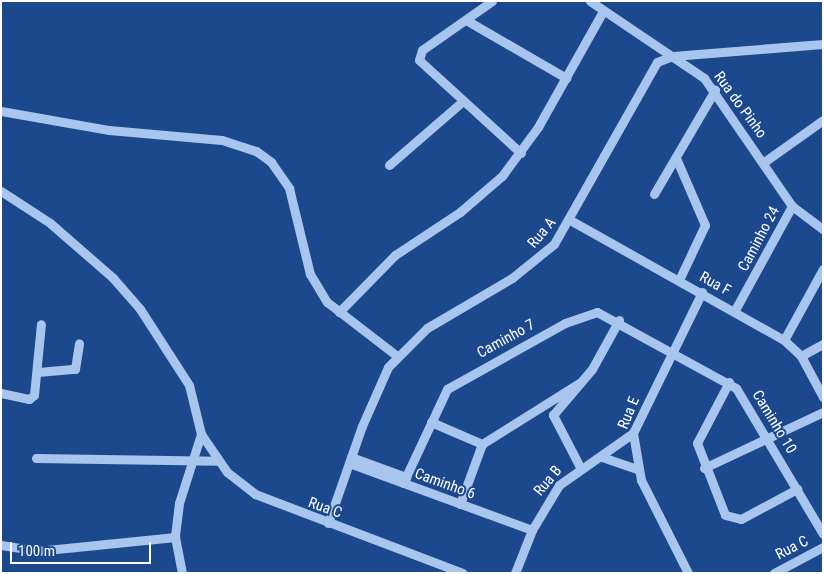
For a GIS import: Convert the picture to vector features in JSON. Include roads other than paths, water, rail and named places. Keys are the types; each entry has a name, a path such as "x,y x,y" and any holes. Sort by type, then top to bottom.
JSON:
{"street":[{"path":"492,1 422,50 419,58 463,101 521,152"},
{"name":"Rua do Pinho","path":"590,1 695,69 715,90 792,206 823,229"},
{"path":"339,312 395,255 487,191 521,152 566,78 603,11"},
{"path":"466,20 566,78"},
{"name":"Rua A","path":"328,523 373,396 396,356 427,328 532,265 570,220 652,68 673,56 823,44"},
{"path":"654,194 715,90"},
{"path":"389,165 463,101"},
{"path":"1,111 109,130 222,140 256,151 282,175 310,274 327,302 396,356"},
{"path":"764,162 823,120"},
{"path":"676,158 705,225 679,280"},
{"name":"Rua C","path":"1,191 79,246 140,309 190,385 202,434 218,461 255,494 436,568 463,573"},
{"name":"Caminho 24","path":"735,310 792,206"},
{"name":"Rua F","path":"570,220 735,310 784,340 801,356 823,397"},
{"path":"784,340 823,269"},
{"name":"Rua E","path":"688,573 637,469 633,433 702,292"},
{"name":"Caminho 7","path":"404,480 447,389 512,351 584,314 603,313 674,350"},
{"path":"580,467 553,415 581,382 619,320"},
{"path":"1,393 32,398 38,372 41,324"},
{"path":"38,372 76,370 79,343"},
{"path":"801,356 823,344"},
{"name":"Caminho 10","path":"674,350 729,382 769,437 823,534"},
{"path":"460,504 482,444 581,382"},
{"path":"729,382 707,419 697,443 704,468 725,515 741,520 798,489"},
{"path":"704,468 823,412"},
{"path":"431,422 482,444"},
{"name":"Rua B","path":"515,573 532,530 553,492 580,467 602,456 633,433"},
{"path":"182,573 175,537 190,459 202,434"},
{"path":"602,456 637,469"},
{"path":"36,458 190,459 218,461"},
{"name":"Caminho 6","path":"350,460 460,504 532,530"},
{"path":"1,545 38,551 175,537"},
{"name":"Rua C","path":"774,573 823,547"}]}
